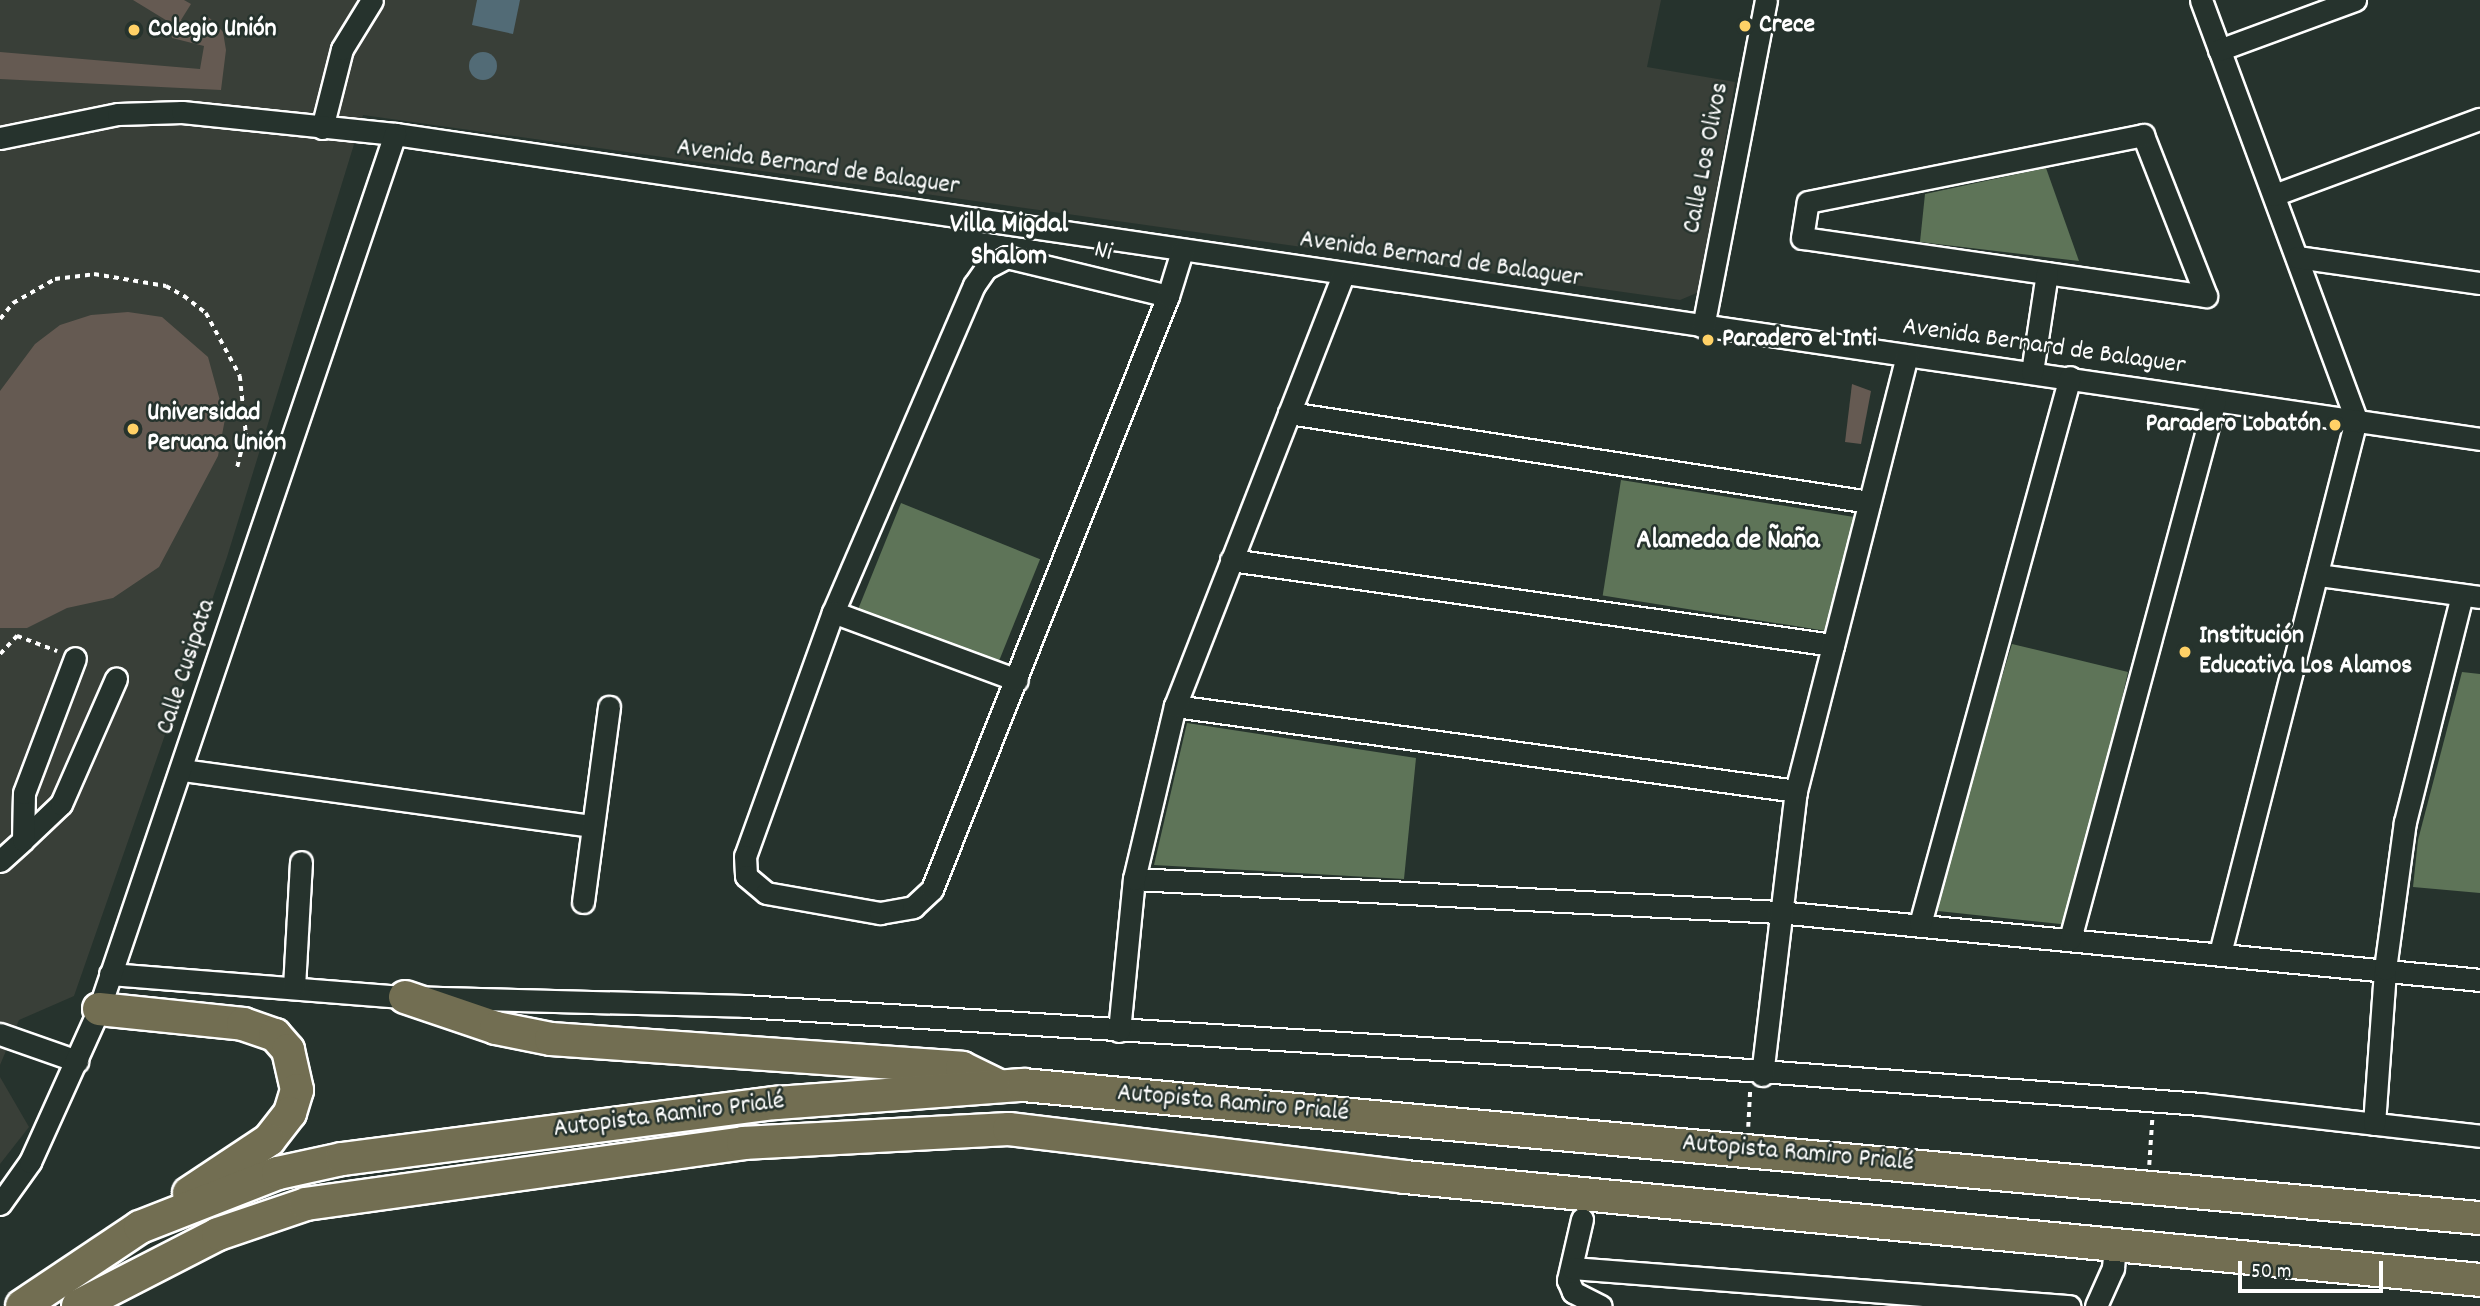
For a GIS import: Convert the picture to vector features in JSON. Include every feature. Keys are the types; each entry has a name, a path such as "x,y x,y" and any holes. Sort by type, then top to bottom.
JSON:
{"highway":[{"path":"405,997 496,1028 551,1039 962,1068 1000,1087"},
{"path":"99,1009 243,1024 275,1035 295,1069 297,1090 290,1113 268,1140 140,1227"},
{"name":"Autopista Ramiro Prialé","path":"22,1306 140,1227 278,1173 342,1158 776,1103 1000,1087 1049,1087 2147,1184 2480,1217"},
{"name":"Autopista Ramiro Prialé","path":"78,1306 218,1234 306,1204 597,1160 867,1132 1009,1129 1405,1177 2480,1280"}],"street":[{"path":"322,128 342,49 372,0"},
{"name":"Calle Los Olivos","path":"1703,327 1766,0"},
{"path":"2201,0 2356,420 2319,575 2220,953"},
{"path":"2219,50 2355,0"},
{"name":"Avenida Bernard de Balaguer","path":"0,138 118,114 182,111 395,134 2480,439"},
{"path":"2274,195 2480,119"},
{"name":"Calle Cusipata","path":"0,1204 30,1162 99,1009 183,770 395,134"},
{"path":"2143,135 2206,296 2047,273 1802,238 1808,202 2143,135"},
{"path":"1017,680 833,612 745,856 746,876 766,893 880,913 913,907 932,889 1017,680 1168,296 1182,251"},
{"name":"Ni","path":"833,612 986,268 1007,257 1168,296"},
{"path":"2297,257 2480,283"},
{"path":"2032,372 2047,273"},
{"path":"1119,1031 1134,880 1175,706 1343,274"},
{"path":"1756,1074 1796,791 1907,356"},
{"path":"1920,924 2070,377"},
{"path":"2070,939 2215,400"},
{"path":"1289,413 1869,502"},
{"path":"1231,560 1833,645"},
{"path":"2319,575 2471,596 2405,822 2385,969 2374,1124"},
{"path":"23,840 24,793 75,658"},
{"path":"0,861 61,804 116,679"},
{"path":"1175,706 1796,791"},
{"path":"583,902 591,826 609,707"},
{"path":"183,770 591,826"},
{"path":"293,987 301,862"},
{"path":"1134,880 1778,912 2480,980"},
{"path":"110,974 405,997 744,1006 1601,1059 1756,1074 2154,1101 2480,1136"},
{"path":"0,1034 77,1062"},
{"path":"1582,1219 1572,1268 1573,1292 1601,1306"},
{"path":"2096,1306 2113,1268 2115,1245"},
{"path":"1572,1268 2070,1306"}],"path":[{"path":"0,318 13,303 55,279 94,274 166,286 184,296 206,313 240,376 246,433 237,468"},
{"path":"1747,1150 1756,1074"},
{"path":"2147,1184 2154,1101"}],"shaded area":[{"name":"Universidad Peruana Unión","path":"0,0 1661,0 1647,67 1735,82 1699,292 1680,300 363,115 227,557 74,996 19,1020 0,1065"},
{"path":"0,1077 29,1127 0,1164"}],"green space":[{"path":"2046,168 2079,261 1920,242 1925,194"},
{"path":"1621,480 1854,517 1836,632 1603,596"},
{"path":"901,503 1040,559 997,665 858,609"},
{"path":"2012,644 2128,672 2070,925 1938,911 1942,874"},
{"path":"2462,672 2480,674 2480,893 2413,887 2418,840"},
{"path":"1187,723 1416,758 1404,879 1154,865"}],"water":[{"path":"477,0 520,0 513,34 472,25"},
{"path":"483,52 493,56 497,66 493,76 483,80 473,76 469,66 473,56"}],"building":[{"path":"133,0 184,0 191,4 181,20 196,32 206,15 214,22 223,32 226,50 221,90 0,79 0,52 200,69 204,46 172,38 169,22"},
{"path":"128,312 162,317 208,357 225,419 218,456 159,567 113,598 67,608 27,628 0,628 0,391 35,344 60,325 91,315"},
{"path":"1852,384 1871,391 1861,444 1845,442"}],"place":[{"name":"Crece","path":"1745,26"},
{"name":"Colegio Unión","path":"134,30"},
{"name":"Paradero el Inti","path":"1708,340"},
{"name":"Paradero Lobatón","path":"2335,425"},
{"name":"Universidad Peruana Unión","path":"133,429"},
{"name":"Institución Educativa Los Alamos","path":"2185,652"}],"district":[{"name":"Villa Migdal Shalom","path":"1009,242"},
{"name":"Alameda de Ñaña","path":"1728,542"}]}
